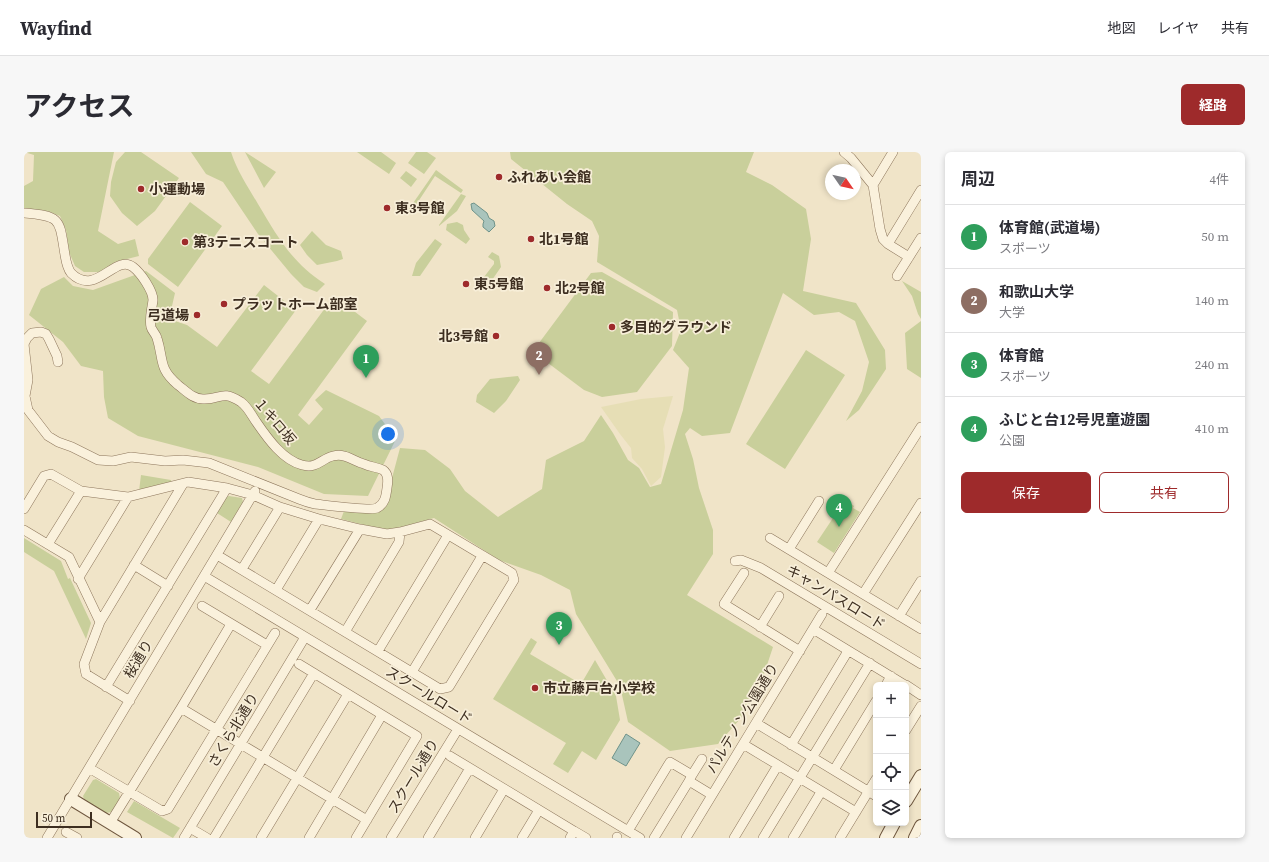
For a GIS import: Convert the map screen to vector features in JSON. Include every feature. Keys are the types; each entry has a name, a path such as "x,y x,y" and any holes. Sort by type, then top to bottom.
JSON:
{"street":[{"path":"845,152 873,185 883,239 888,244 909,257"},
{"path":"873,185 893,152"},
{"path":"888,244 921,190"},
{"name":"１キロ坂","path":"24,213 50,216 56,220 60,227 66,264 70,272 76,277 84,280 92,280 99,278 122,264 128,264 133,267 147,284 152,293 151,327 157,338 162,364 170,378 188,394 205,399 223,395 231,396 242,403 248,408 264,434 276,448 293,462 304,465 314,465 321,463 331,456 341,455 350,457 363,464 384,471 387,476 388,486 386,498 383,503 376,508 365,509 313,504 260,483"},
{"path":"898,276 921,238"},
{"path":"58,362 57,356 46,334 41,332 32,333 27,338 24,344 28,380 25,396 28,410 48,436 58,442 98,460 113,461 131,457 165,461 183,460 209,463 260,483"},
{"path":"828,573 921,427"},
{"path":"24,509 44,476 51,474 80,491 128,497 188,482 227,488 253,495 280,507 319,519 387,534 430,524 512,574 514,580 449,687 440,689 217,554"},
{"name":"桜通り","path":"47,838 260,483"},
{"path":"130,701 86,674 84,664 100,622 183,484"},
{"path":"106,687 227,488"},
{"path":"48,544 80,491"},
{"path":"78,579 128,497"},
{"path":"789,549 820,502"},
{"path":"863,594 921,502"},
{"path":"242,570 280,507"},
{"path":"276,590 319,519"},
{"path":"310,610 360,529"},
{"path":"24,530 69,557 78,579 100,622"},
{"path":"345,632 399,542 400,532"},
{"path":"378,651 448,535"},
{"path":"770,538 921,629"},
{"path":"412,672 482,556"},
{"name":"キャンパスロード","path":"735,561 741,560 761,568 921,664"},
{"path":"134,565 168,586"},
{"path":"744,573 724,604 800,651"},
{"name":"スクールロード","path":"204,576 640,838"},
{"path":"899,616 921,581"},
{"path":"760,627 779,596"},
{"path":"202,606 267,645"},
{"name":"パルテノン公園通り","path":"686,838 822,614"},
{"path":"110,823 231,624"},
{"path":"813,629 901,682"},
{"path":"89,768 162,811 168,809 275,633"},
{"name":"さくら北通り","path":"184,838 305,637"},
{"path":"791,745 848,651"},
{"path":"763,838 870,663"},
{"path":"299,664 417,736 356,838"},
{"path":"214,838 314,673"},
{"path":"888,682 891,676"},
{"path":"909,687 921,695"},
{"path":"261,838 348,694"},
{"path":"834,770 873,706"},
{"path":"909,725 921,706"},
{"path":"181,708 367,820"},
{"path":"308,838 382,715"},
{"path":"756,723 872,794 856,812 840,838"},
{"name":"スクール通り","path":"393,837 458,729"},
{"path":"743,744 856,812"},
{"path":"450,756 539,810 572,834 586,838"},
{"path":"654,838 702,759"},
{"path":"628,831 672,760 712,795"},
{"path":"734,838 778,765"},
{"path":"428,838 470,768"},
{"path":"909,795 921,776"},
{"path":"475,838 504,789"},
{"path":"793,838 821,792"},
{"path":"71,799 135,838"},
{"path":"522,838 539,810"},
{"path":"886,838 892,826"},
{"path":"916,838 921,826"},
{"path":"190,828 207,838"},
{"path":"66,832 77,838"}],"shaded area":[{"path":"673,396 663,429 665,447 661,477 651,486 642,469 632,458 631,448 601,407 641,399"}],"green space":[{"path":"24,152 114,152 98,231 118,244 135,239 139,256 115,262 100,272 84,272 75,266 69,252 66,230 60,216 50,212 24,208 24,186 33,181 34,155"},
{"name":"小運動場","path":"125,152 141,152 179,178 155,211 137,226 122,213 110,196 111,182 116,162"},
{"path":"191,152 231,152 243,179 286,248 303,267 325,284 317,292 304,287 291,274 258,234 223,182 206,174"},
{"path":"245,152 276,172 264,188"},
{"path":"357,152 381,152 396,163 389,174"},
{"path":"416,152 427,152 436,158 424,174 408,163"},
{"path":"510,152 754,152 746,172 772,185 806,209 811,239 803,291 856,303 885,350 886,369 859,410 846,421 862,391 869,362 855,321 839,312 814,315 783,293 730,433 702,436 690,428 685,434 693,459 699,488 713,530 713,554 687,595 773,647 758,692 748,710 718,744 670,751 628,722 620,686 576,614 570,590 541,575 499,560 434,518 395,529 384,530 341,519 344,511 375,511 384,508 400,448 425,450 450,469 465,491 498,517 542,489 546,460 584,441 601,415 628,460 639,468 650,487 661,484 683,410 689,368 673,350 681,330 677,310 597,262 599,236 592,221 567,204 511,159"},
{"path":"436,170 463,190 461,193 435,176 412,211 409,209"},
{"path":"406,171 417,179 411,187 400,178"},
{"path":"461,194 466,196 457,211 439,226 439,225"},
{"name":"第3テニスコート","path":"190,202 222,226 178,287 148,264 148,259"},
{"path":"457,222 463,225 464,230 470,239 466,244 446,230 447,224"},
{"path":"312,231 326,245 341,251 343,259 317,265 300,245"},
{"path":"435,239 442,244 420,276 412,276 416,263"},
{"path":"492,252 499,256 501,267 492,280 484,277 494,264 494,261 488,257"},
{"path":"146,271 175,293 169,319 187,325 217,347 264,285 296,310 251,371 269,384 334,296 367,321 298,415 309,425 323,409 315,400 326,390 379,416 396,439 368,496 324,494 258,467 138,436 108,418 104,397 103,371 81,366 63,342 29,315 41,289 64,277 73,286 93,290"},
{"name":"多目的グラウンド","path":"602,272 673,312 672,346 637,392 602,397 584,390 540,357 539,343 591,273"},
{"path":"902,281 921,292 921,319 912,296"},
{"path":"921,321 921,378 907,369 905,333"},
{"path":"806,350 845,375 785,469 746,444"},
{"path":"518,376 520,380 506,401 494,413 476,402 477,395 490,379"},
{"path":"141,475 171,480 172,483 139,491"},
{"path":"226,497 242,498 243,502 231,522 217,513"},
{"path":"845,500 854,506 853,508 860,512 834,553 817,542"},
{"path":"24,538 61,561 68,579 70,578 91,623 86,639 54,571 24,552"},
{"path":"531,638 537,642 530,654 581,684 595,660 616,696 620,720 596,760 582,751 568,773 553,764 566,743 493,699"},
{"path":"96,779 119,793 120,799 112,812 106,813 84,799 83,796 93,780"},
{"path":"134,801 180,828 173,838 127,812"}],"water":[{"path":"474,203 487,213 489,218 494,221 495,226 489,232 483,227 484,221 472,210 471,204"},
{"path":"626,734 640,743 626,766 612,758"}],"place":[{"name":"ふれあい会館","path":"499,177"},
{"name":"小運動場","path":"141,189"},
{"name":"東3号館","path":"387,208"},
{"name":"北1号館","path":"531,239"},
{"name":"第3テニスコート","path":"185,242"},
{"name":"東5号館","path":"466,284"},
{"name":"北2号館","path":"547,288"},
{"name":"プラットホーム部室","path":"224,304"},
{"name":"弓道場","path":"197,315"},
{"name":"多目的グラウンド","path":"612,327"},
{"name":"北3号館","path":"496,336"},
{"name":"和歌山大学","path":"539,375"},
{"name":"体育館(武道場)","path":"366,378"},
{"name":"ふじと台12号児童遊園","path":"839,527"},
{"name":"体育館","path":"559,645"},
{"name":"市立藤戸台小学校","path":"535,688"}]}
